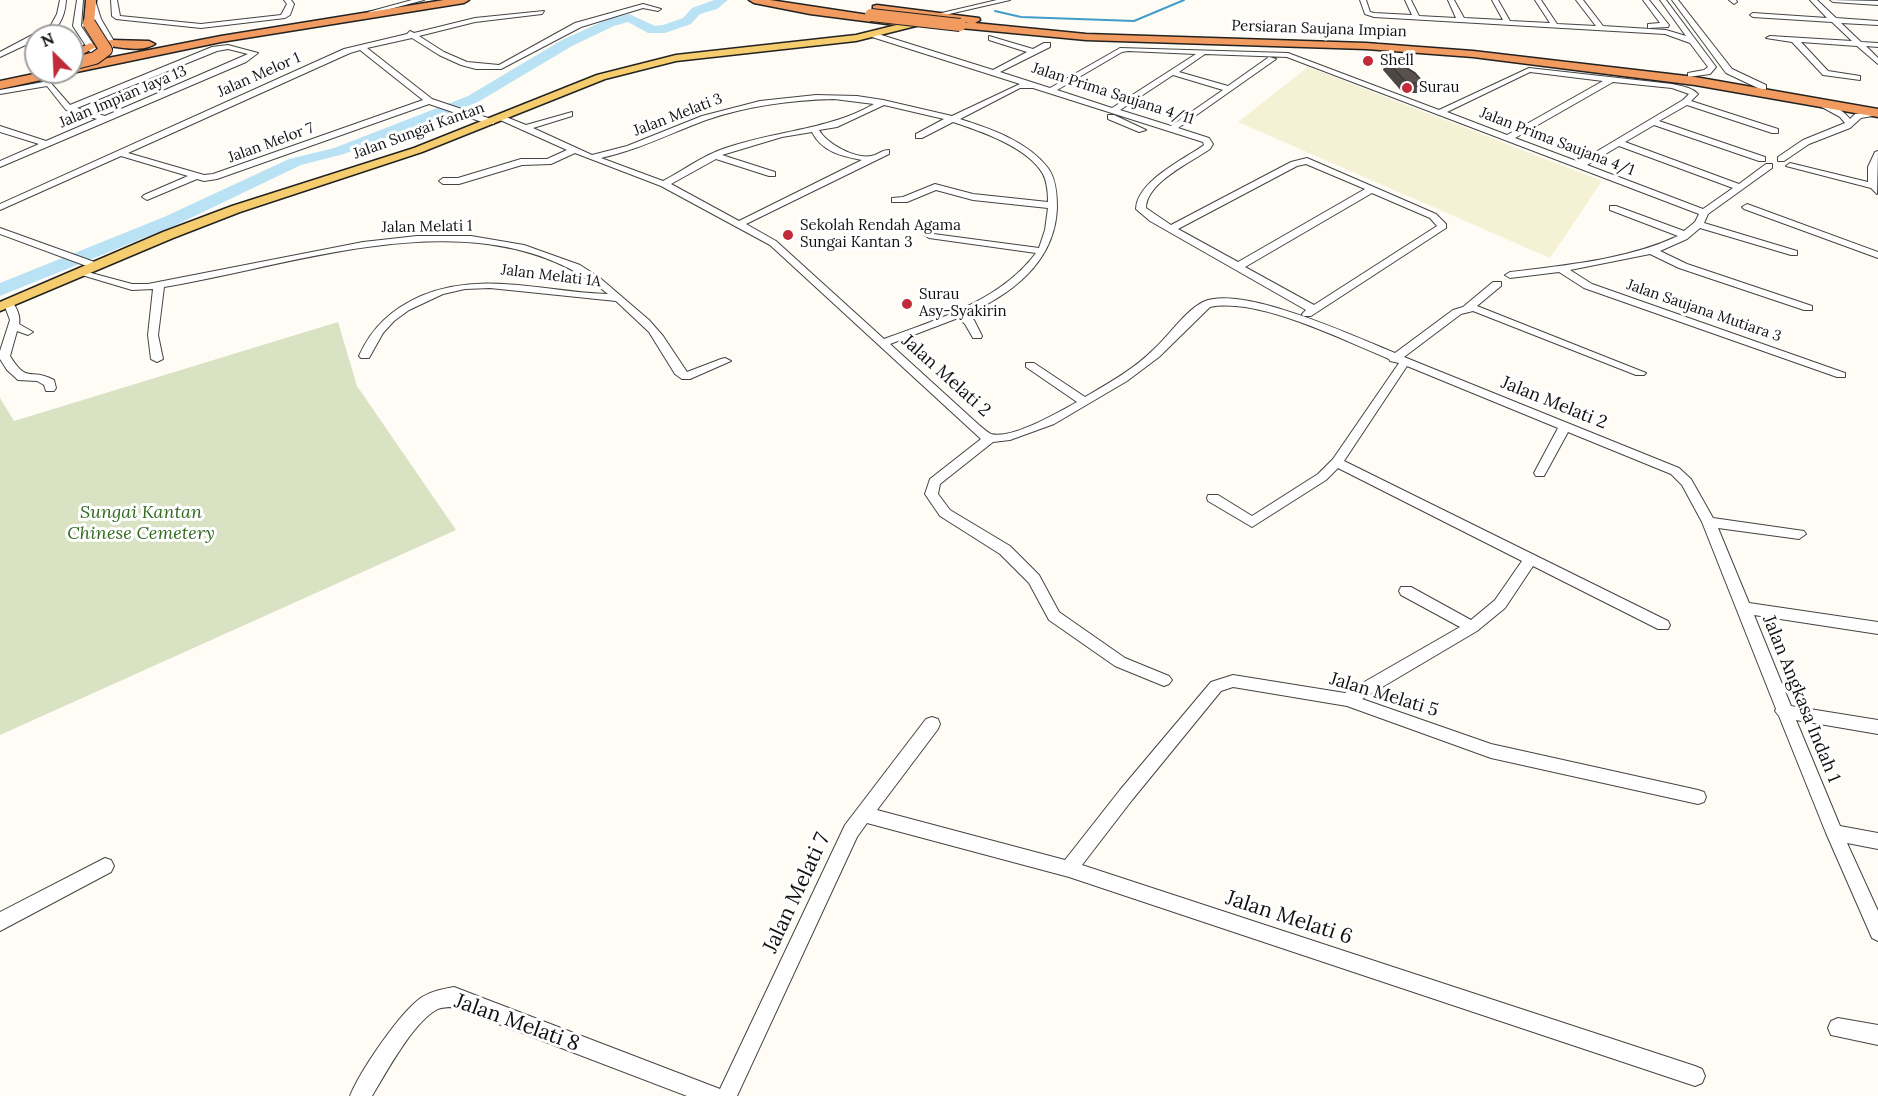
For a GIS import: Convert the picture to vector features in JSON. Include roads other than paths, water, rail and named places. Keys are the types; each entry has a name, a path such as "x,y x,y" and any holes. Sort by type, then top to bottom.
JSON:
{"highway":[{"path":"84,61 95,58 106,50 89,23 92,0"},
{"path":"111,42 137,45 440,0"},
{"path":"84,62 224,43 464,0"},
{"path":"755,0 873,15 911,24 937,19 960,19"},
{"name":"Persiaran Saujana Impian","path":"798,0 873,15 960,19 1060,31 1373,42 1514,53 1691,75 1878,107"},
{"path":"828,1 1039,33"},
{"path":"873,15 884,24 883,32 937,19"},
{"name":"Persiaran Saujana Impian","path":"960,19 1039,33 1114,38 1366,46 1473,54 1695,81 1878,113"},
{"path":"84,60 99,54 206,36"},
{"path":"84,60 99,54 224,43"},
{"path":"0,81 24,76"}],"main road":[{"name":"Jalan Sungai Kantan","path":"4,306 236,208 418,150 585,82 667,60 861,37 937,19"}],"street":[{"path":"57,24 62,14 63,0"},
{"path":"80,0 77,26 99,54 111,42 98,19 92,0"},
{"path":"114,0 115,16 118,18 193,26 283,17 287,15 289,2"},
{"path":"371,12 421,0"},
{"path":"960,19 1007,0"},
{"path":"1363,0 1367,11 1598,25 1666,32 1693,41"},
{"path":"1408,0 1415,15"},
{"path":"1451,0 1460,17"},
{"path":"1495,0 1507,20"},
{"path":"1538,0 1553,22"},
{"path":"1579,0 1598,25"},
{"path":"1598,25 1664,26 1646,0"},
{"path":"1653,0 1664,1 1712,67 1707,72 1691,75"},
{"path":"1675,0 1729,71 1763,87"},
{"path":"1813,0 1878,62"},
{"path":"1833,0 1878,3"},
{"path":"404,28 451,61 490,69 501,67 578,25 643,6 658,9"},
{"name":"Jalan Melor 1","path":"0,207 343,53 475,20 542,12"},
{"path":"1753,15 1878,23"},
{"path":"1666,32 1684,29"},
{"name":"Jalan Prima Saujana 4/11","path":"883,32 995,72 1206,140 1209,144 1152,185 1140,200 1139,205 1144,213 1237,267 1317,306"},
{"path":"992,38 1035,52"},
{"path":"1770,38 1878,45"},
{"path":"1794,39 1826,73 1857,78"},
{"path":"0,56 24,43"},
{"path":"69,108 224,43"},
{"name":"Jalan Impian Jaya 13","path":"0,164 253,56 253,52 224,43"},
{"path":"995,72 1047,45"},
{"name":"Jalan Melati 2","path":"362,48 429,101 442,107 526,128 592,158 664,184 741,223 786,253 975,428 990,438 1003,438 1048,423 1111,388 1153,356 1202,307 1207,304 1231,303 1301,319 1399,361 1675,471 1687,482"},
{"name":"Jalan Prima Saujana 4/1","path":"1053,89 1120,50 1284,54 1704,213"},
{"path":"1114,110 1205,51"},
{"path":"1172,129 1272,59"},
{"path":"1442,112 1525,71 1612,79 1684,89 1694,94 1686,102 1581,165"},
{"path":"1172,72 1228,89"},
{"path":"1509,138 1612,79"},
{"path":"0,92 37,84"},
{"path":"53,84 69,108 105,119"},
{"path":"919,136 1023,85 1142,130"},
{"name":"Jalan Melati 3","path":"592,158 635,147 694,122 744,107 819,98 883,102 998,136 1028,153 1045,170 1053,205 1051,228 1041,251 1013,281 959,313 882,343"},
{"name":"Jalan Melor 7","path":"120,153 196,176 214,177 429,101"},
{"path":"664,184 715,156 781,135 815,130 844,122 883,102"},
{"path":"1686,102 1775,131"},
{"path":"1823,104 1843,115 1849,123"},
{"path":"1781,159 1806,142 1849,123 1863,114 1878,113"},
{"path":"526,128 569,114"},
{"path":"1653,122 1762,159 1769,166 1782,168 1790,166"},
{"path":"0,129 47,144"},
{"path":"815,130 818,140 826,146 872,160"},
{"path":"1618,143 1740,187"},
{"path":"443,181 458,182 521,162 548,162 575,150"},
{"path":"741,223 886,152"},
{"path":"1762,159 1768,157 1781,159 1790,166 1876,189 1873,162 1878,154"},
{"path":"715,156 772,174"},
{"path":"1172,229 1294,164 1307,161 1433,216 1443,226 1317,306 1301,319"},
{"path":"1510,275 1602,263 1667,246 1699,225 1704,213 1769,166"},
{"path":"147,197 196,176"},
{"path":"895,200 904,200 935,187 974,197 1053,205"},
{"path":"1237,267 1372,189"},
{"path":"1747,207 1878,255"},
{"path":"1613,208 1685,235"},
{"path":"1699,225 1794,253"},
{"path":"0,231 96,266"},
{"path":"929,235 1041,251"},
{"name":"Jalan Melati 1","path":"81,273 132,287 159,285 347,247 393,241 441,239 479,241 546,256 576,267 635,310 654,329 679,372 686,377 725,361"},
{"path":"1650,250 1683,266 1808,308"},
{"name":"Jalan Saujana Mutiara 3","path":"1561,268 1588,286 1841,375"},
{"name":"Jalan Melati 1A","path":"365,356 378,330 389,318 423,298 460,286 500,284 582,297 618,298"},
{"path":"1213,498 1252,522 1322,477 1337,462 1399,361 1457,312 1468,308 1497,284"},
{"path":"158,359 153,335 159,285"},
{"path":"4,306 15,320 4,356 13,373 23,380 46,380 50,383 50,388"},
{"path":"1468,308 1489,313 1640,373"},
{"path":"959,313 970,322 976,336"},
{"path":"14,326 28,332"},
{"path":"1030,365 1085,402"},
{"path":"1540,472 1565,427"},
{"path":"990,438 934,482 931,494 945,513 1005,550 1034,579 1054,616 1074,632 1120,662 1164,680"},
{"path":"1337,462 1663,625"},
{"name":"Jalan Angkasa Indah 1","path":"1687,482 1709,522 1834,833 1878,932"},
{"path":"1709,522 1799,534"},
{"path":"1347,700 1472,627 1500,604 1530,560"},
{"path":"1406,591 1472,627"},
{"path":"1744,608 1878,628"},
{"name":"Jalan Melati 5","path":"1069,869 1215,686 1233,681 1347,700 1491,751 1698,797"},
{"path":"1784,711 1878,727"},
{"name":"Jalan Melati 7","path":"714,1096 851,831 866,815 932,724"},
{"name":"Jalan Melati 6","path":"866,815 1069,869 1695,1076"},
{"path":"1834,833 1878,841"},
{"path":"0,922 105,866"},
{"name":"Jalan Melati 8","path":"360,1096 395,1044 427,1006 441,998 454,997 714,1096"},
{"path":"1838,1028 1878,1035"}],"waterway":[{"path":"0,290 170,221 295,162 339,151 473,99 567,43 610,23 629,18 652,30 665,29 687,21 696,11 713,6 722,0"},
{"path":"995,11 1021,17 1134,21 1184,0"}],"place":[{"name":"Shell","path":"1368,61"},
{"name":"Surau","path":"1407,88"},
{"name":"Sekolah Rendah Agama Sungai Kantan 3","path":"788,235"},
{"name":"Surau Asy-Syakirin","path":"907,304"}],"park label":[{"name":"Sungai Kantan Chinese Cemetery","path":"141,523"}]}
